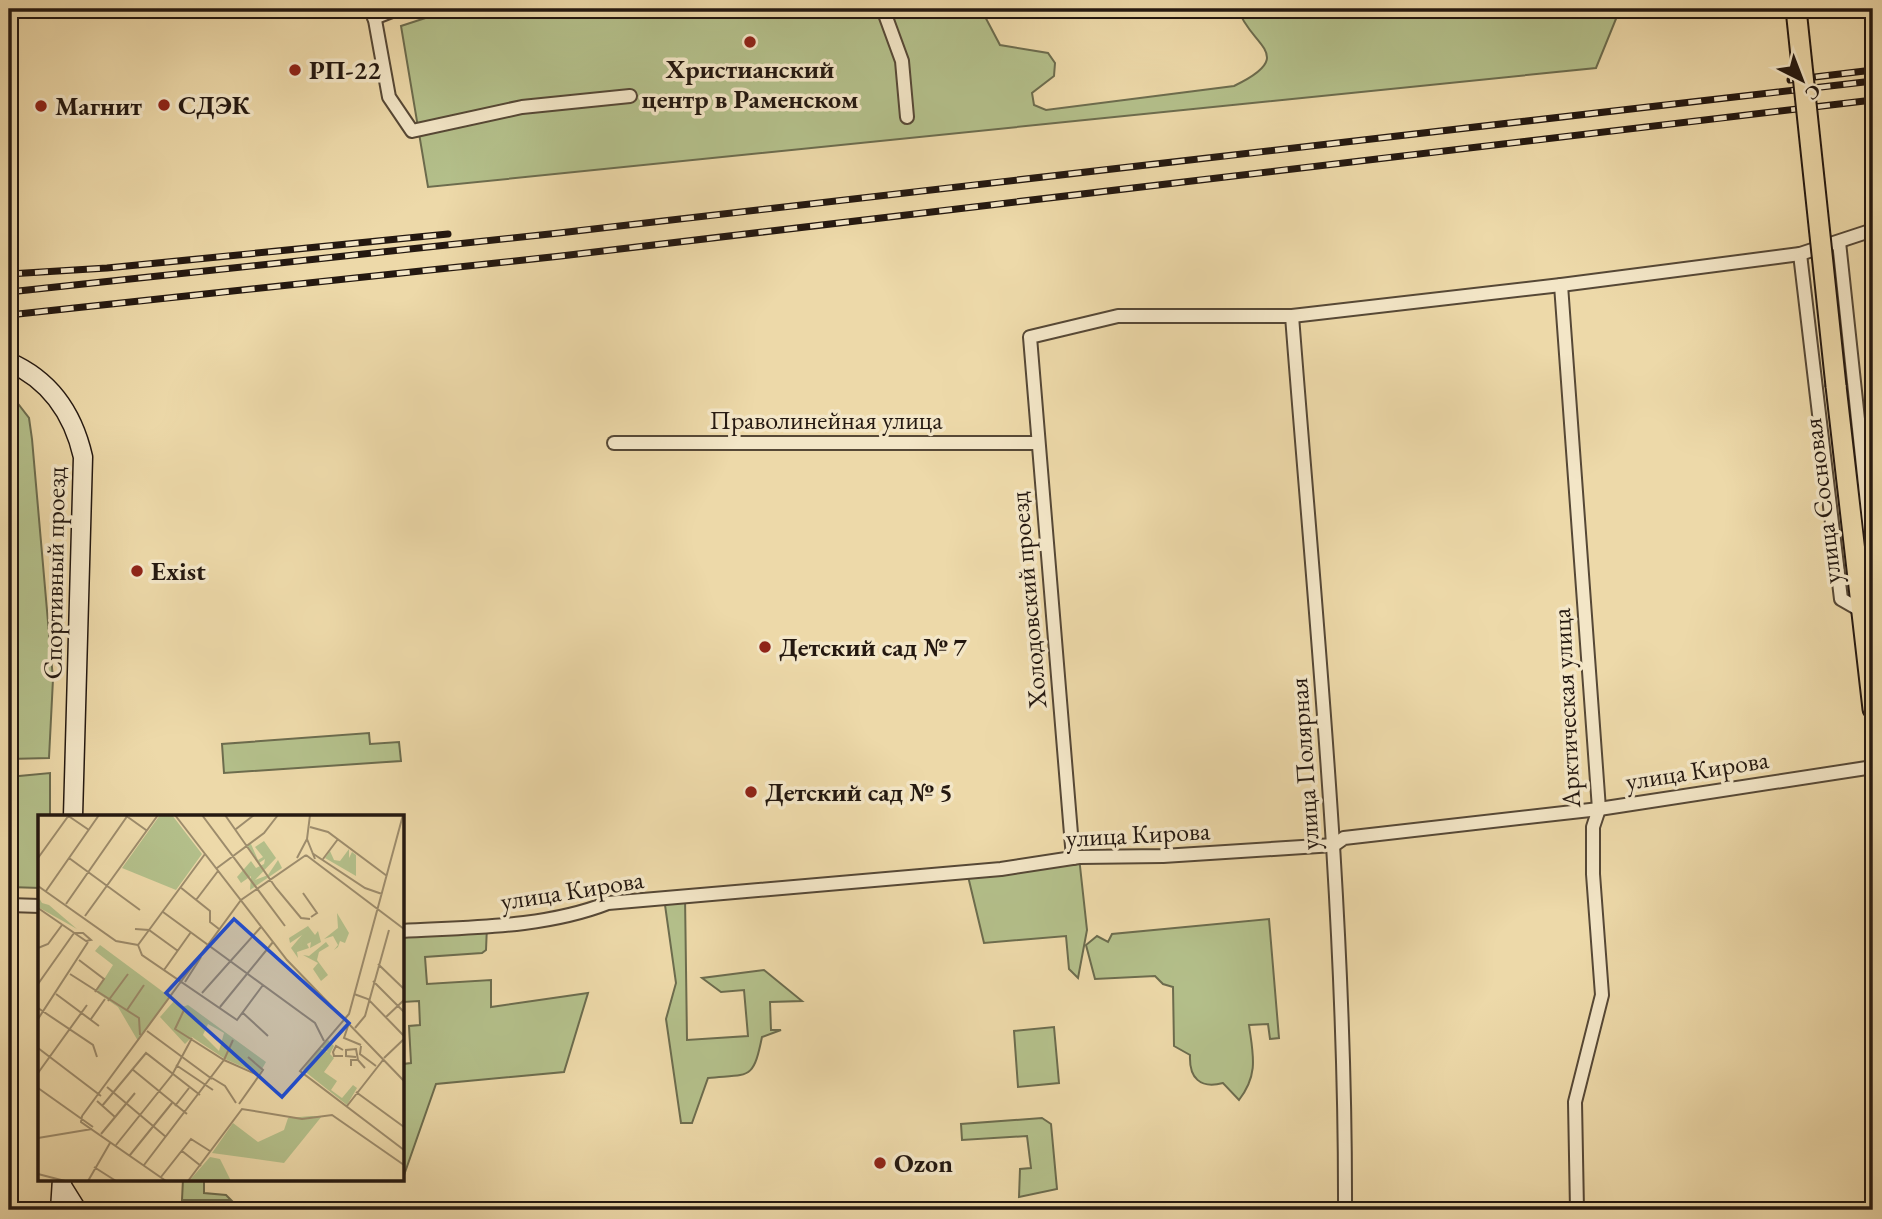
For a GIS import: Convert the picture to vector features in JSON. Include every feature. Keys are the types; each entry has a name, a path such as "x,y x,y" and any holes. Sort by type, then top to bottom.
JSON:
{"main road":[{"name":"улица Сосновая","path":"1796,9 1873,709"},
{"name":"Спортивный проезд","path":"9,362 32,372 70,415 83,457 73,815"},
{"path":"60,1210 62,1182"},
{"path":"62,1182 77,1210"}],"street":[{"path":"397,9 373,13 389,97 412,131 522,107 631,96"},
{"path":"883,9 902,61 907,117"},
{"path":"1292,316 1800,254 1873,230"},
{"path":"1839,242 1873,559"},
{"path":"1800,254 1841,599 1861,611 1873,593"},
{"name":"Арктическая улица","path":"1561,285 1599,808 1593,827 1593,874 1602,995 1576,1102 1577,1210"},
{"name":"Холодовский проезд","path":"1073,858 1030,337 1118,316 1292,316"},
{"name":"улица Полярная","path":"1292,316 1334,845 1345,1068 1345,1210"},
{"name":"Праволинейная улица","path":"614,443 1037,443"},
{"name":"улица Кирова","path":"404,931 531,921 584,912 608,902 1001,869 1073,858 1334,845 1344,838 1599,808 1873,767"},
{"path":"9,905 38,906"}],"green space":[{"path":"453,9 981,9 1000,45 1048,53 1055,63 1054,76 1032,93 1034,105 1046,110 1234,86 1264,66 1267,58 1265,50 1244,22 1238,9 1620,9 1596,68 428,187 401,26"},
{"path":"9,392 29,418 32,439 53,679 49,758 9,759"},
{"path":"369,733 370,744 399,742 401,761 224,773 222,744"},
{"path":"50,773 50,815 38,815 38,888 9,887 9,777"},
{"path":"1079,857 1087,930 1078,978 1069,969 1066,936 984,943 967,872"},
{"path":"685,896 687,1040 748,1036 744,990 721,992 702,978 764,970 802,1001 770,1002 771,1030 781,1030 762,1037 756,1061 747,1072 708,1078 692,1123 681,1123 666,1019 676,983 664,898"},
{"path":"1269,919 1279,1038 1270,1039 1268,1024 1249,1025 1253,1055 1252,1073 1250,1082 1239,1100 1223,1083 1208,1084 1198,1080 1192,1070 1190,1055 1174,1046 1173,987 1163,984 1155,976 1095,979 1086,945 1097,936 1108,942 1112,934"},
{"path":"487,926 486,950 482,953 425,957 427,984 491,980 491,1007 588,993 564,1072 436,1084 404,1175 404,1064 411,1063 409,1026 420,1025 419,1001 404,1002 404,931"},
{"path":"1054,1027 1059,1083 1018,1087 1014,1031"},
{"path":"1042,1118 1051,1124 1057,1189 1019,1197 1020,1169 1031,1168 1027,1136 962,1140 961,1124"},
{"path":"183,1180 204,1180 204,1193 226,1195 231,1200 182,1200"}],"railway":[{"path":"1790,80 1873,70"},
{"path":"9,292 559,233 1873,81"},
{"path":"9,315 561,256 1873,100"},
{"path":"9,274 107,268 448,234"}],"place":[{"name":"Христианский центр в Раменском","path":"750,42"},
{"name":"РП-22","path":"295,70"},
{"name":"СДЭК","path":"164,105"},
{"name":"Магнит","path":"41,106"},
{"name":"Exist","path":"137,571"},
{"name":"Детский сад № 7","path":"765,647"},
{"name":"Детский сад № 5","path":"751,792"},
{"name":"Ozon","path":"880,1163"}]}
